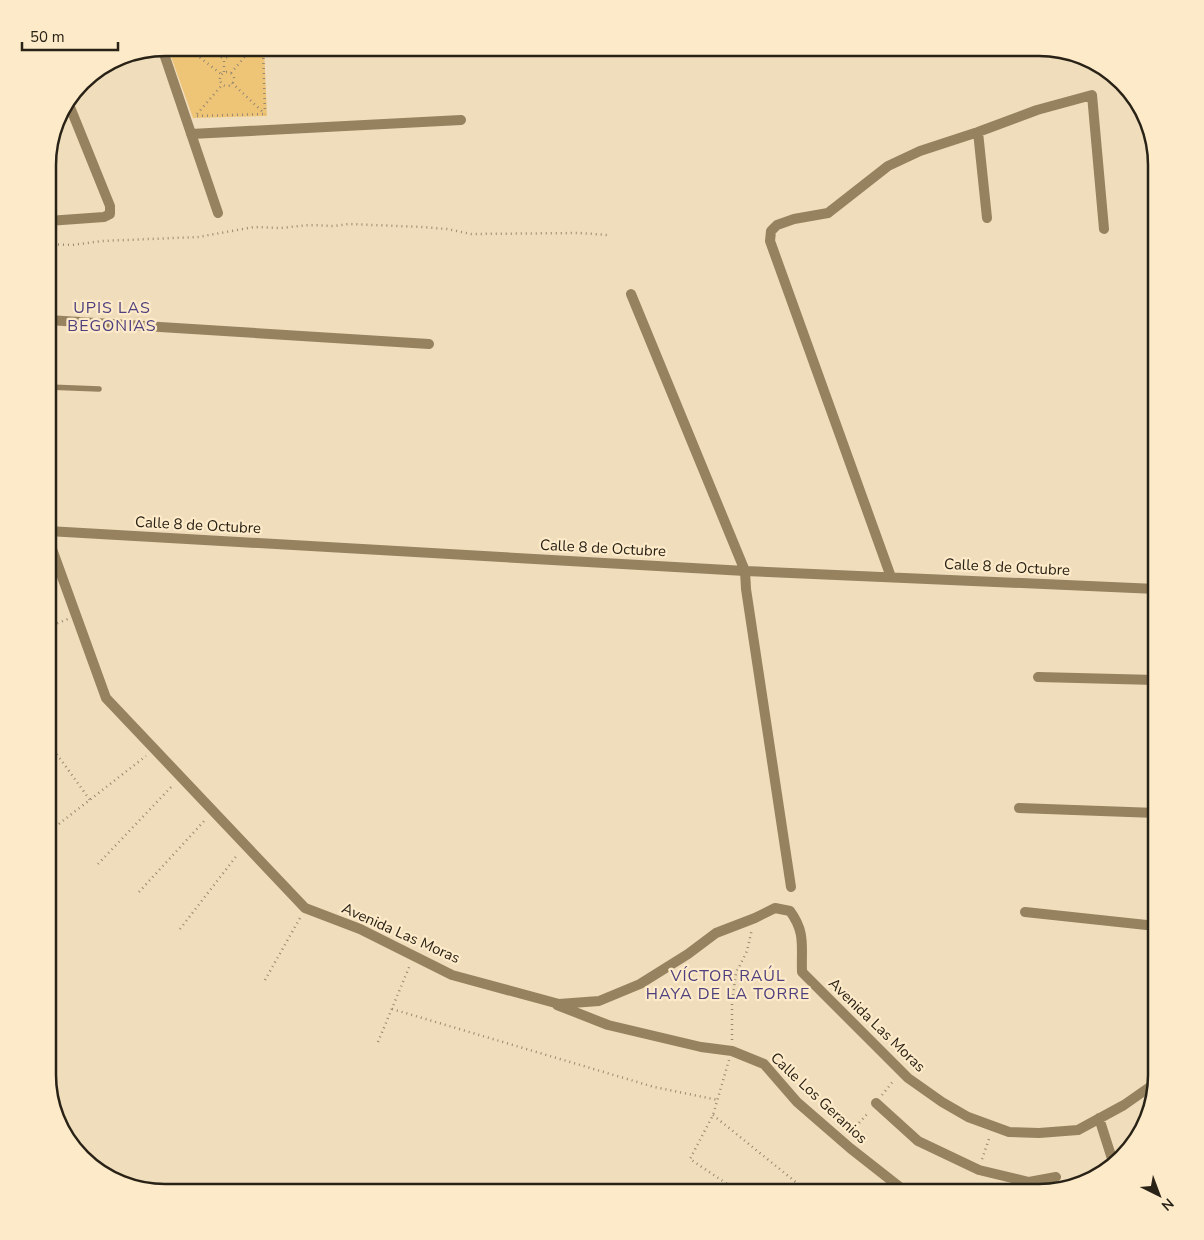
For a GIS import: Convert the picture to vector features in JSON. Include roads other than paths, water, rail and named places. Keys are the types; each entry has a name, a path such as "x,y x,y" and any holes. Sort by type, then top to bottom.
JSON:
{"street":[{"path":"165,56 218,213"},
{"path":"891,577 770,241 771,231 777,225 794,219 828,213 888,166 920,151 1037,110 1092,95 1104,229"},
{"path":"56,220 104,217 110,214 110,206 71,110"},
{"path":"191,134 461,120"},
{"path":"978,132 987,218"},
{"path":"631,294 746,571 746,589 791,887"},
{"path":"56,321 429,344"},
{"name":"Calle 8 de Octubre","path":"56,531 746,571 1148,589"},
{"name":"Avenida Las Moras","path":"56,560 106,698 305,908 360,929 452,975 559,1004 599,1001 640,984 688,954 716,933 775,908 790,911 802,933 802,972 908,1078 968,1118 1009,1132 1039,1133 1078,1130 1124,1105 1147,1089"},
{"path":"1038,677 1148,680"},
{"path":"1019,808 1148,813"},
{"path":"1025,912 1148,925"},
{"name":"Calle Los Geranios","path":"542,999 608,1025 701,1047 732,1051 764,1064 797,1102 850,1148 896,1184"},
{"path":"876,1102 918,1141 979,1170 1029,1182 1056,1177"},
{"path":"1099,1118 1111,1157"}],"lane":[{"path":"56,387 99,388"}],"district":[{"name":"UPIS LAS BEGONIAS","path":"112,317"},
{"name":"VÍCTOR RAÚL HAYA DE LA TORRE","path":"728,985"}]}
